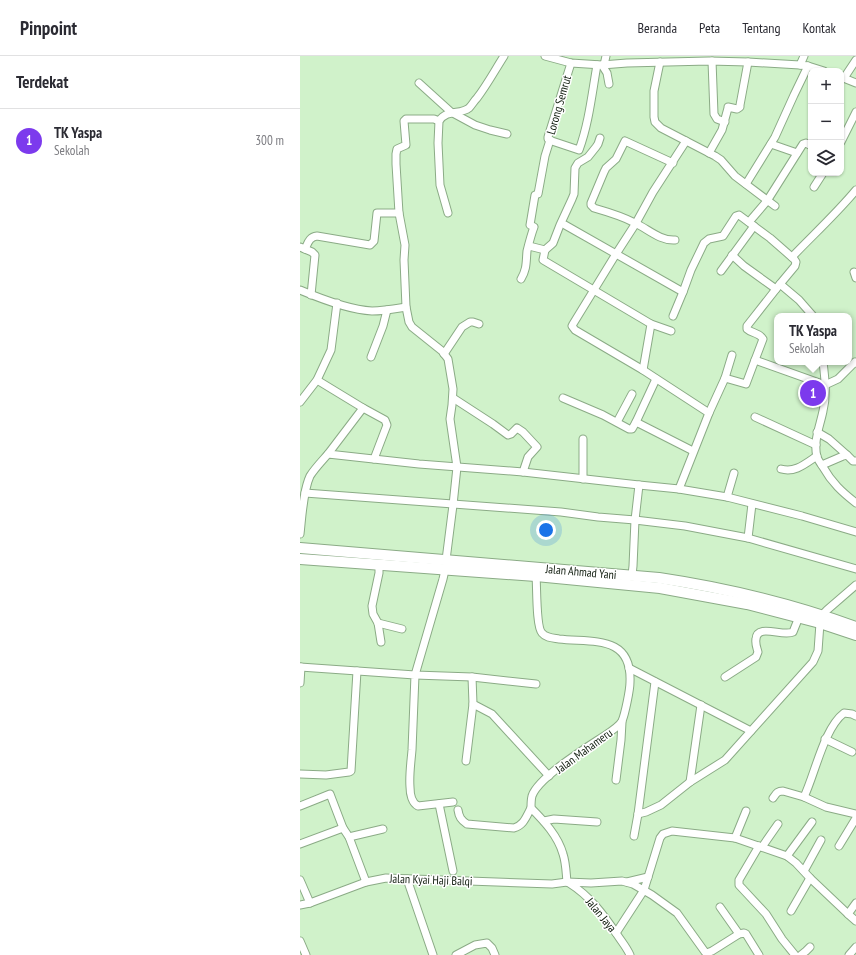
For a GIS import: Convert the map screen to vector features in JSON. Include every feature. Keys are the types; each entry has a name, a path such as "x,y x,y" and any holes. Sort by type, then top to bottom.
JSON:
{"highway":[{"name":"Jalan Ahmad Yani","path":"300,548 536,576 660,588 747,604 799,617 821,619 856,627"},
{"name":"Jalan Ahmad Yani","path":"300,559 379,565 445,565 632,576 688,583 727,590 776,602 821,619 856,635"}],"street":[{"path":"448,213 440,185 438,143 439,121 443,116 451,112 463,111 470,107 483,90 504,56"},
{"path":"601,65 606,56"},
{"path":"800,65 804,56"},
{"path":"550,57 571,63 601,65 660,62 669,59 712,61 738,59 748,62 800,65 814,68"},
{"path":"844,77 856,60"},
{"path":"712,61 714,114 717,119 725,122"},
{"path":"660,62 654,90 655,122 661,128 721,160 735,176 775,206"},
{"path":"709,153 720,136 728,107 740,107 748,62"},
{"name":"Lorong Semrut","path":"571,63 548,137 550,140 578,150 584,136 601,65"},
{"path":"601,65 607,73 609,84"},
{"path":"746,184 771,144 808,66"},
{"path":"844,78 856,83"},
{"path":"419,83 451,112 475,125 507,134"},
{"path":"842,140 856,112"},
{"path":"439,121 436,119 405,120 406,145 397,149 396,154 399,213 405,245 404,268 406,307 409,322 412,327 448,359 453,389 450,419 457,467 441,586 415,675 410,788 412,800 416,806 453,802"},
{"path":"600,138 598,144 588,157 578,163 576,168 574,194 553,243 545,250 543,260 651,324 671,331"},
{"path":"521,279 525,273 527,256 534,227 530,226 535,195 538,194 545,156 550,140"},
{"path":"673,163 625,141 616,159 606,168 591,205 594,208 636,223 646,230 665,239 675,240"},
{"path":"686,141 653,192 636,223 573,324 573,328 643,370 709,413"},
{"path":"721,272 797,153 804,143 808,145"},
{"path":"771,144 797,153"},
{"path":"814,187 821,176"},
{"path":"792,257 843,206 856,190"},
{"path":"311,295 315,255 312,252 302,248 309,240 316,236 370,245 374,241 377,213 399,213"},
{"path":"673,316 691,270 706,240 723,236 738,215 752,224 792,257 796,264 747,326 749,330 761,336 763,339 746,384 725,378"},
{"path":"565,225 683,292"},
{"path":"529,246 545,250"},
{"path":"732,255 744,266 799,300 810,313"},
{"path":"300,290 311,295 362,310 387,310 406,307"},
{"path":"300,402 317,380 331,350 337,303"},
{"path":"370,357 383,326 387,310"},
{"path":"444,354 465,325 473,322 479,324"},
{"path":"643,370 651,324"},
{"path":"679,489 709,413 725,378 732,355"},
{"path":"754,360 826,385 838,379 856,362"},
{"path":"823,365 826,385 816,445 817,456 830,479 842,492 856,503"},
{"path":"563,398 586,407 630,430 636,422 656,379"},
{"path":"317,380 385,420 387,425 374,459"},
{"path":"617,422 632,394"},
{"path":"453,398 508,435 517,428 523,432 537,447 528,457 523,472"},
{"path":"300,534 305,493 313,472 363,408"},
{"path":"755,416 816,445"},
{"path":"636,422 694,452"},
{"path":"818,432 830,439 852,461 856,462"},
{"path":"583,439 584,479"},
{"path":"328,454 523,472 679,489 727,497 802,516 856,532"},
{"path":"822,466 847,455"},
{"path":"781,469 788,471 794,470 817,456"},
{"path":"727,497 734,473"},
{"path":"632,576 635,520 639,485"},
{"path":"305,493 561,512 685,526 748,538 856,569"},
{"path":"748,538 752,504"},
{"path":"379,565 379,573 372,606 378,623 381,642"},
{"name":"Jalan Mahameru","path":"458,810 462,821 467,824 514,828 518,827 522,824 531,808 532,797 536,790 549,776 571,758 612,731 622,722 630,682 627,660 624,655 614,646 607,643 550,638 542,634 538,626 536,576"},
{"path":"638,814 661,805 690,782 725,760 813,662 818,651 821,619 827,610 856,585"},
{"path":"725,677 756,657 758,652 756,637 758,634 768,631 786,634 791,633 793,632 799,617"},
{"path":"378,623 402,629"},
{"path":"300,683 300,667 415,675 472,677 536,684"},
{"path":"629,668 751,731"},
{"path":"300,774 326,776 351,771 357,671"},
{"path":"466,761 473,704 472,677"},
{"path":"634,836 655,682"},
{"path":"473,704 492,714 549,776"},
{"path":"690,782 701,705"},
{"path":"804,797 825,739 838,718 844,713 856,716"},
{"path":"616,780 622,722"},
{"path":"825,739 852,752"},
{"path":"773,798 778,792 783,790 804,797 826,807 856,814"},
{"path":"300,806 330,794 343,828 349,837 366,882"},
{"path":"439,804 453,871"},
{"path":"531,808 544,821 558,841 563,853 567,882"},
{"path":"735,838 746,810"},
{"path":"839,846 856,818"},
{"path":"544,821 554,819 596,822"},
{"path":"787,856 812,822"},
{"path":"778,824 739,880 739,885 766,914 782,939 795,955"},
{"path":"300,844 343,828"},
{"path":"349,837 384,829"},
{"path":"616,933 644,890 660,838 664,834 672,831 735,838 787,856 804,870 810,878 856,921"},
{"path":"804,870 821,840"},
{"path":"627,882 648,877"},
{"name":"Jalan Kyai Haji Balqi","path":"300,905 310,903 366,882 386,878 552,884 567,882 627,882"},
{"path":"791,911 810,878"},
{"path":"407,879 433,955"},
{"path":"300,880 310,903"},
{"name":"Jalan Jaya","path":"567,882 576,887 604,915 630,955"},
{"path":"627,882 644,890 677,913 705,952 707,953 712,951 742,932 746,934 759,955"},
{"path":"848,914 856,903"},
{"path":"720,907 739,934"},
{"path":"300,941 306,955"},
{"path":"457,955 475,946 487,943 495,955"},
{"path":"801,955 810,947"},
{"path":"849,955 856,947"}],"place":[{"name":"TK Yaspa","path":"813,393"}]}
